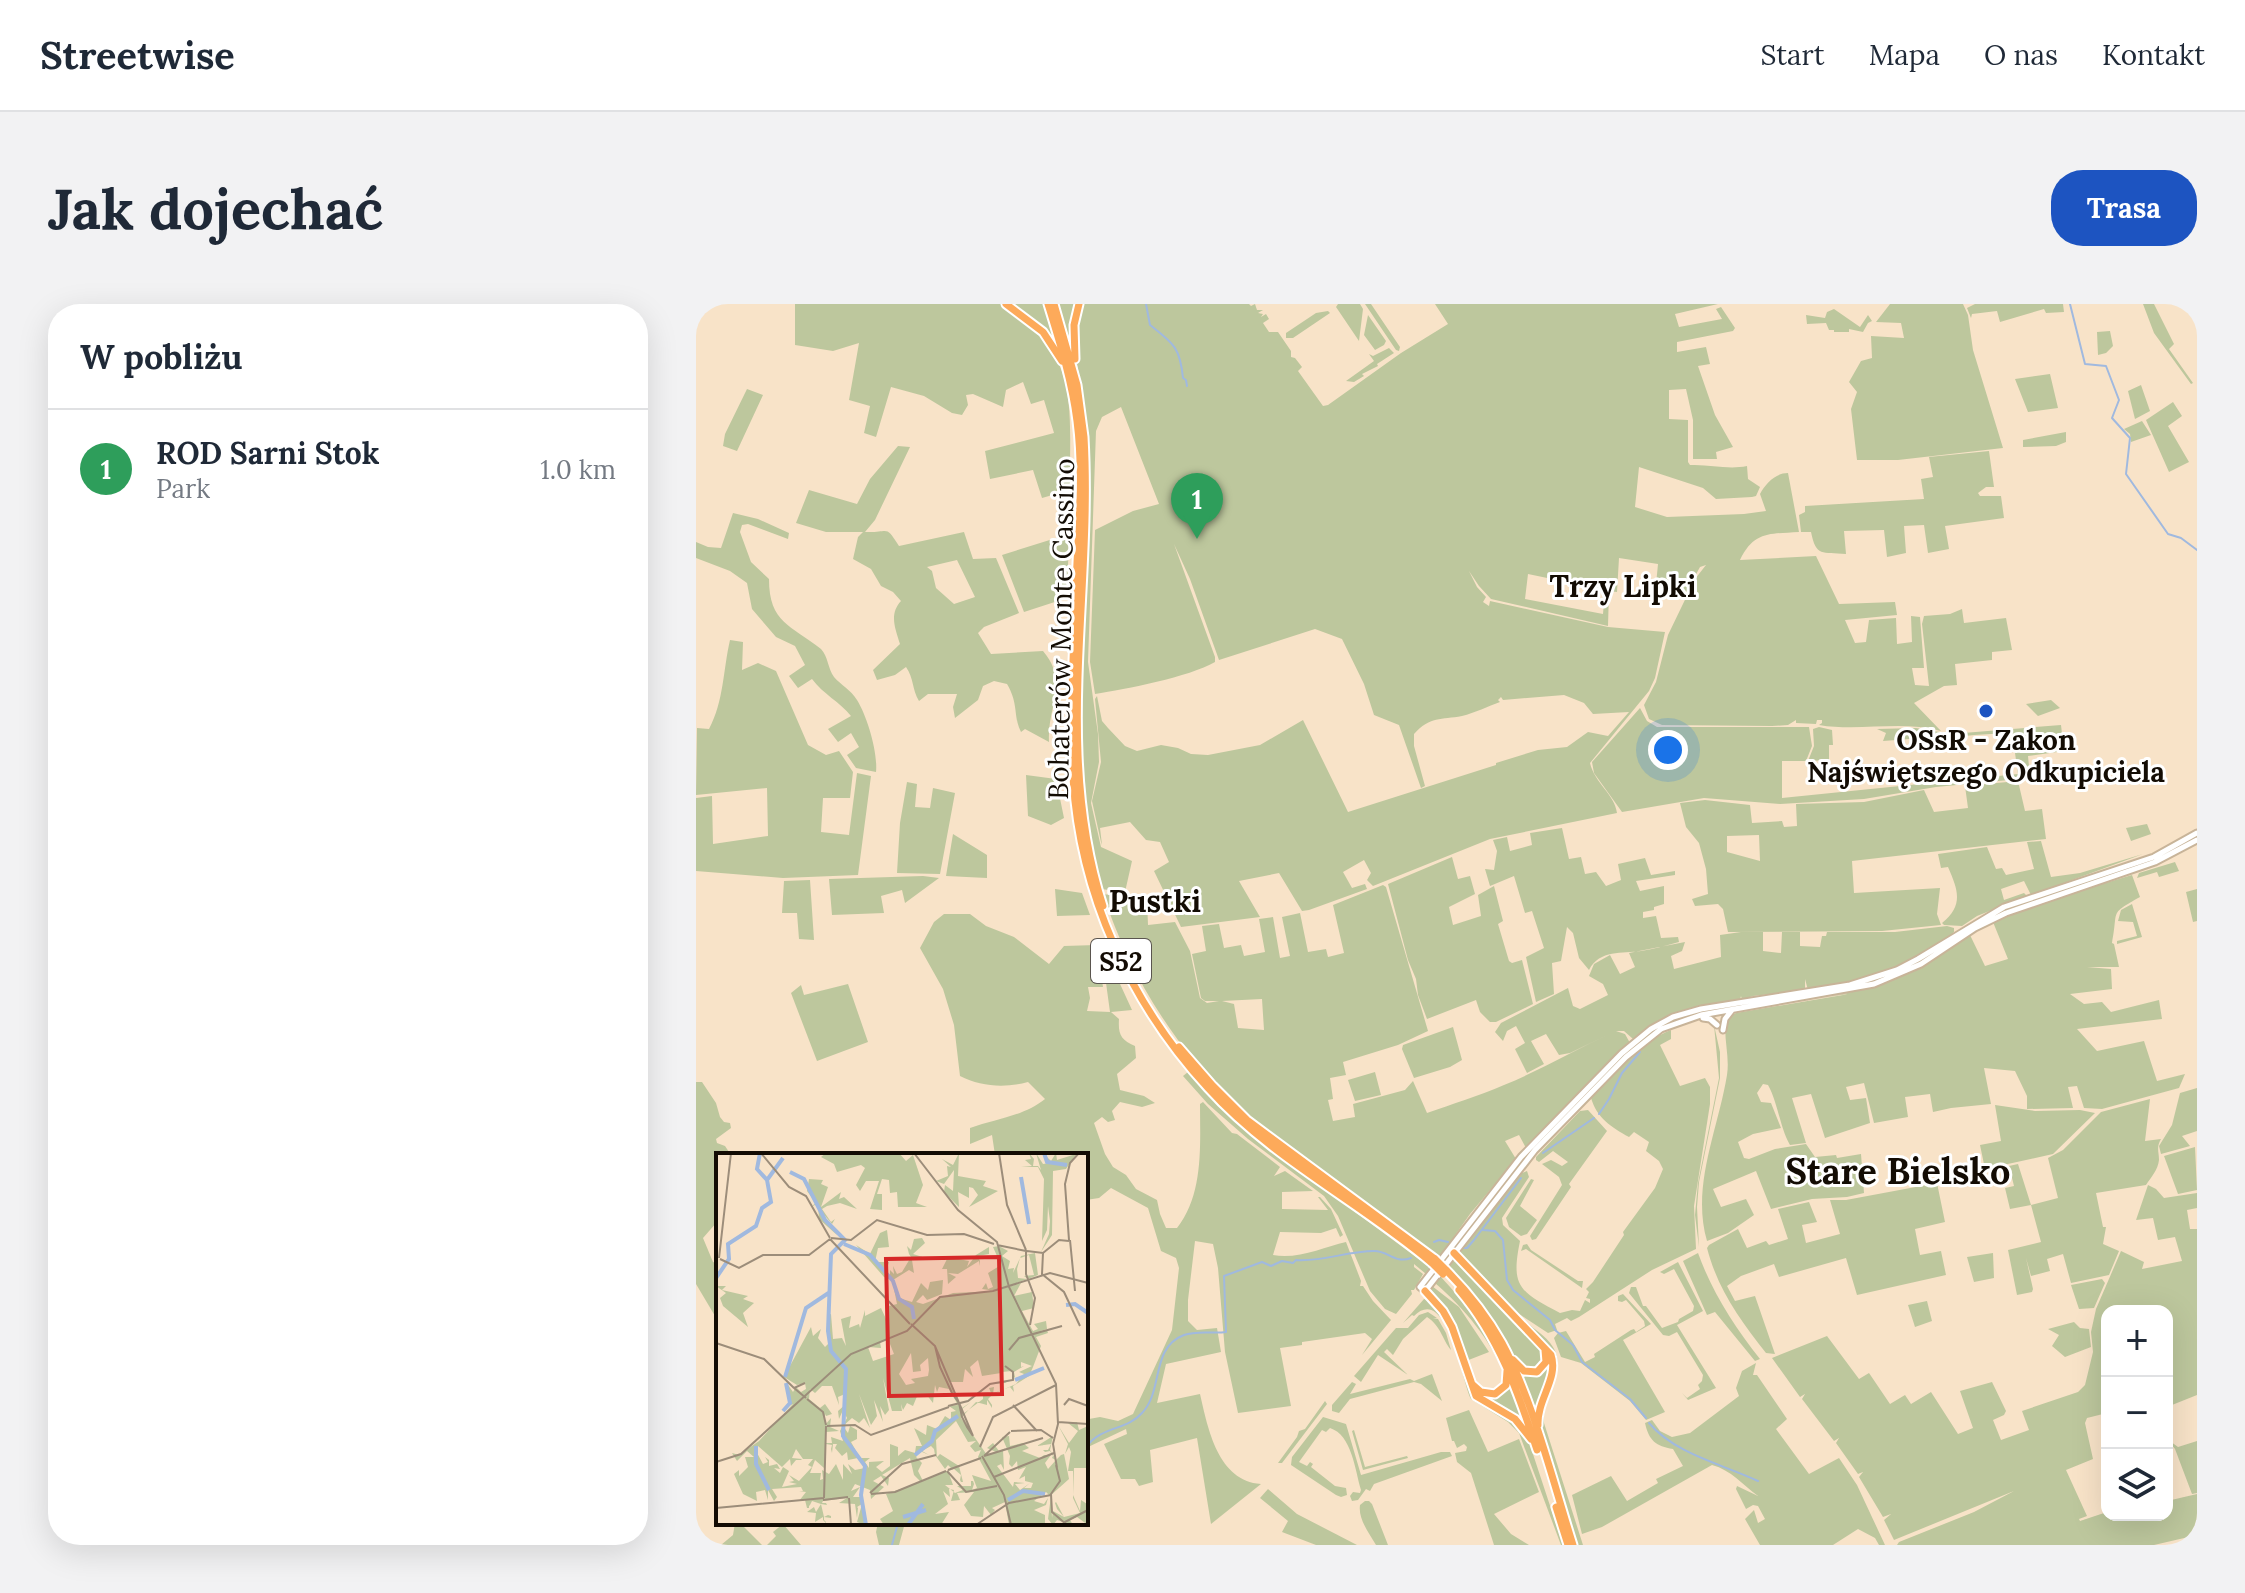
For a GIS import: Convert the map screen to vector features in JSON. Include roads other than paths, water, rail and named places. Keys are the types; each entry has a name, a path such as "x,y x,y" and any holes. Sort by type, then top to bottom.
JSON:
{"highway":[{"path":"1006,304 1048,337 1074,384"},
{"name":"Bohaterów Monte Cassino","path":"1048,304 1074,384"},
{"name":"Bohaterów Monte Cassino","path":"1054,304 1074,384 1080,463 1071,730 1073,779 1083,854 1106,928 1151,1015 1185,1063 1209,1090 1277,1151 1433,1261 1476,1311 1505,1354 1571,1545"},
{"path":"1074,384 1073,337 1079,304"},
{"path":"1451,1251 1549,1351 1554,1364 1538,1410 1540,1449"},
{"path":"1422,1289 1443,1311 1452,1327 1476,1396 1515,1419 1540,1449"},
{"path":"1505,1354 1524,1371 1540,1371 1547,1356 1537,1338"},
{"path":"1466,1370 1478,1391 1489,1395 1500,1392 1508,1376 1505,1354"}],"main road":[{"path":"1451,1251 1527,1160 1626,1057 1654,1033 1690,1018 1850,985 1897,970 2004,907 2154,857 2197,833"},
{"path":"1422,1289 1526,1151 1642,1036 1662,1023 1685,1013 1850,990 1898,975 2006,913 2155,862 2197,840"},
{"path":"1723,1030 1726,1017 1733,1010"},
{"path":"1690,1018 1708,1018 1717,1025"}],"waterway":[{"path":"1146,304 1150,325 1177,352 1187,386"},
{"path":"2070,304 2085,364 2106,366 2119,400 2112,418 2130,438 2126,474 2168,534 2181,538 2197,550"},
{"path":"1599,1114 1622,1073 1640,1052"},
{"path":"1543,1153 1594,1118"},
{"path":"1463,1248 1474,1240 1521,1178"},
{"path":"1483,1230 1495,1231 1503,1240 1507,1280 1513,1290 1550,1320 1555,1330 1573,1345 1582,1362 1630,1399 1646,1418"},
{"path":"1434,1242 1448,1242"},
{"path":"1088,1445 1100,1435 1129,1423 1142,1413 1149,1404 1166,1349 1173,1341 1200,1332 1226,1332 1224,1276 1262,1262 1271,1266 1282,1261 1293,1263 1296,1260 1364,1251 1401,1259 1411,1258"},
{"path":"1649,1423 1685,1450 1758,1481"},
{"path":"892,1545 897,1525"}],"place":[{"name":"ROD Sarni Stok","path":"1197,539"},
{"name":"OSsR - Zakon Najświętszego Odkupiciela","path":"1986,711"}],"district":[{"name":"Trzy Lipki","path":"1623,586"},
{"name":"Pustki","path":"1155,901"},
{"name":"Stare Bielsko","path":"1898,1171"}]}
